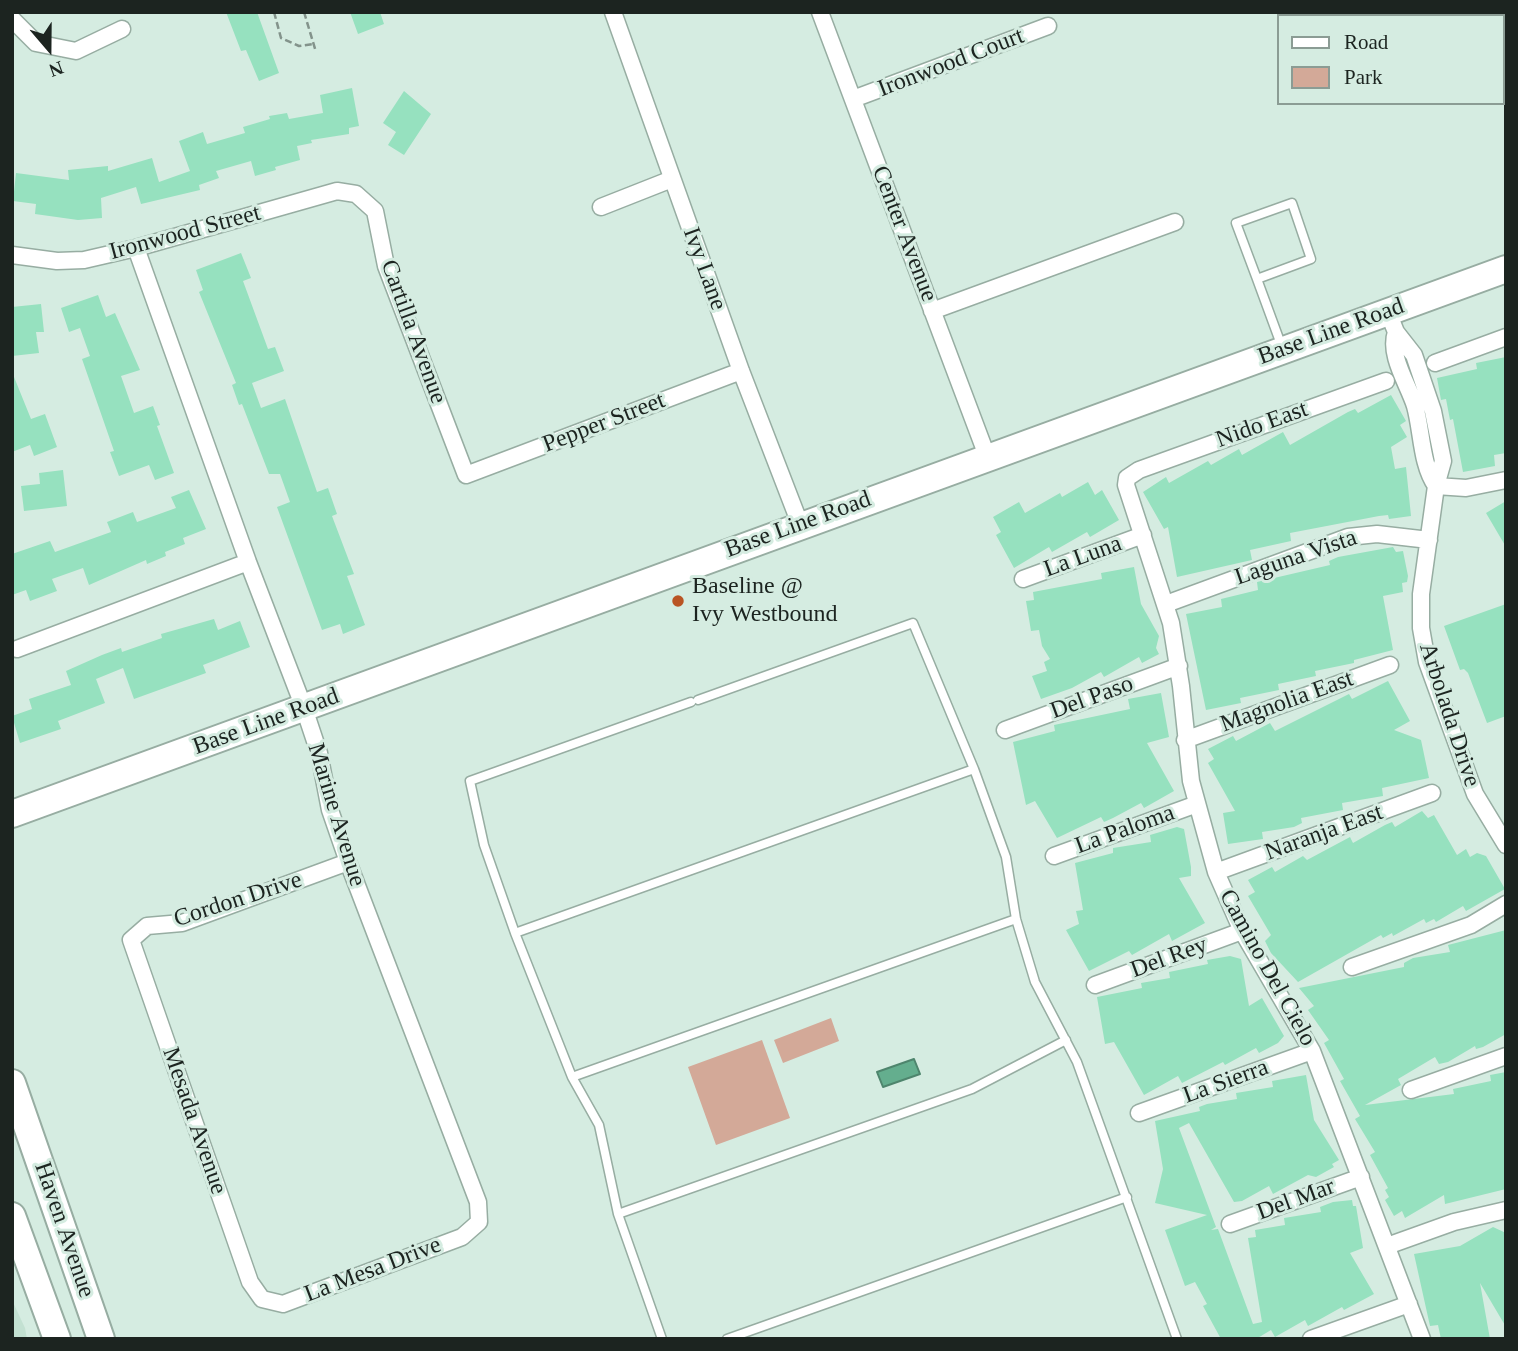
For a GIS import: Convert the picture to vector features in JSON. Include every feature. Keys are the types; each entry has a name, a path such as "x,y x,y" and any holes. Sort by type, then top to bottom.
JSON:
{"main road":[{"name":"Base Line Road","path":"12,814 800,524 1283,350 1392,322 1506,269"},
{"name":"Haven Avenue","path":"12,1083 101,1339"},
{"name":"Haven Avenue","path":"12,1216 57,1339"}],"street":[{"name":"Ivy Lane","path":"613,12 741,371 800,524"},
{"name":"Center Avenue","path":"820,12 987,456"},
{"path":"12,19 36,43 76,51 122,29"},
{"name":"Ironwood Court","path":"853,99 1048,26"},
{"path":"601,207 672,178"},
{"name":"Ironwood Street","path":"12,255 83,260 136,248 337,191 356,194"},
{"name":"Cartilla Avenue","path":"356,194 375,211 386,266 466,475"},
{"path":"933,311 1175,222"},
{"name":"Marine Avenue","path":"136,248 248,562 304,708 319,753 330,810 348,862 478,1202 479,1222"},
{"path":"1392,322 1410,347 1436,423 1443,461 1436,486 1466,488 1506,480"},
{"name":"Arbolada Drive","path":"1392,322 1394,352 1414,405 1428,471 1436,486 1421,594 1421,628 1427,662 1475,794 1506,845"},
{"path":"1435,363 1506,337"},
{"name":"Pepper Street","path":"466,475 741,371"},
{"name":"Nido East","path":"1139,470 1386,381"},
{"name":"Camino Del Cielo","path":"1139,470 1127,478 1126,485 1166,604 1179,666 1185,740 1196,804 1216,872 1242,931 1312,1051 1422,1339"},
{"name":"Laguna Vista","path":"1166,604 1348,537 1377,534 1429,540"},
{"name":"La Luna","path":"1023,579 1143,535"},
{"path":"17,649 248,562"},
{"name":"Magnolia East","path":"1185,740 1390,665"},
{"name":"Del Paso","path":"1005,730 1179,666"},
{"name":"Naranja East","path":"1216,872 1432,793"},
{"name":"La Paloma","path":"1054,856 1196,804"},
{"name":"Cordon Drive","path":"131,940 147,926 182,923 348,862"},
{"path":"1352,967 1471,925 1506,904"},
{"name":"Del Rey","path":"1095,985 1242,931"},
{"name":"Mesada Avenue","path":"131,940 250,1282 262,1299"},
{"name":"La Sierra","path":"1139,1113 1312,1051"},
{"path":"1411,1090 1506,1056"},
{"name":"Del Mar","path":"1230,1224 1362,1177"},
{"path":"1387,1246 1454,1222 1506,1210"},
{"name":"La Mesa Drive","path":"262,1299 283,1304 461,1237 479,1222"},
{"path":"1311,1339 1409,1304"}],"lane":[{"path":"1257,279 1311,259 1292,203 1236,223 1283,350"},
{"path":"662,1339 618,1214 599,1125 572,1077 515,933 484,845 470,781 914,623 974,769 1006,857 1016,919 1035,982 1066,1040 1127,1197 1177,1339"},
{"path":"515,933 974,769"},
{"path":"572,1077 1016,919"},
{"path":"618,1214 972,1089 1066,1040"},
{"path":"727,1339 1127,1197"}],"path":[{"path":"274,12 281,38 299,46 314,44"},
{"path":"304,12 316,52"}],"shaded area":[{"path":"914,1059 920,1074 883,1087 877,1072"},
{"path":"12,1300 25,1328 27,1339 12,1339"}],"green space":[{"path":"831,1018 839,1041 783,1063 774,1040"},
{"path":"762,1040 790,1118 716,1145 688,1067"}],"building":[{"path":"226,12 257,12 279,73 259,81 246,50 241,51"},
{"path":"350,12 380,12 384,24 358,34"},
{"path":"352,88 359,126 349,128 349,134 311,140 312,143 297,146 300,160 275,167 276,170 255,176 251,161 216,171 219,178 199,185 200,190 141,204 136,187 101,198 102,218 78,220 35,214 36,204 13,201 16,173 69,180 68,170 108,166 108,171 152,158 159,182 190,171 179,141 203,132 207,144 245,133 243,127 270,119 269,116 287,113 289,119 323,113 320,95"},
{"path":"404,91 431,114 404,155 388,145 396,132 383,123"},
{"path":"241,253 251,278 243,281 268,349 275,347 284,371 252,383 261,408 285,399 317,492 328,488 337,514 332,516 354,574 347,576 365,625 343,634 340,624 322,630 277,507 290,502 280,474 269,474 242,404 239,405 232,385 236,383 199,292 203,290 196,270"},
{"path":"98,295 106,317 115,313 140,370 121,376 134,413 153,406 160,425 157,426 174,473 155,480 149,465 119,476 110,452 114,451 82,359 90,356 80,328 69,332 61,308"},
{"path":"41,304 44,332 36,332 39,353 12,356 12,307"},
{"path":"1506,357 1506,453 1494,455 1495,466 1463,472 1453,419 1450,420 1446,399 1441,400 1437,378 1477,369 1476,363"},
{"path":"12,372 31,419 45,414 57,447 34,456 30,445 12,452"},
{"path":"1391,395 1406,421 1400,425 1407,437 1391,447 1395,469 1406,467 1411,516 1389,519 1388,515 1379,516 1290,533 1291,541 1250,550 1252,560 1177,577 1168,527 1164,529 1143,492 1166,477 1169,483 1208,461 1211,465 1239,449 1242,455 1283,432 1290,445 1348,412 1355,409 1358,413"},
{"path":"63,470 67,506 24,511 21,486 40,484 39,473"},
{"path":"1088,482 1095,495 1102,490 1119,520 1090,537 1087,532 1052,552 1049,547 1014,568 996,535 1001,532 993,517 1019,502 1025,513 1060,493 1062,497"},
{"path":"189,490 206,529 183,538 185,544 165,552 166,556 147,564 146,560 89,585 83,568 52,579 57,591 30,601 26,590 12,595 12,554 50,541 55,552 111,532 107,522 133,512 137,522 176,508 171,497"},
{"path":"1506,501 1506,547 1486,513"},
{"path":"1393,547 1396,552 1403,551 1408,576 1407,582 1402,583 1403,592 1383,596 1393,650 1354,660 1354,663 1315,671 1316,676 1278,684 1279,690 1240,698 1241,703 1206,710 1186,614 1222,607 1221,599 1258,590 1257,582 1330,565 1329,561 1338,557"},
{"path":"1134,567 1141,604 1159,636 1156,648 1159,654 1142,663 1139,657 1104,677 1101,672 1072,688 1041,699 1032,676 1047,671 1044,662 1050,659 1042,646 1039,630 1031,631 1026,601 1034,600 1033,592 1102,579 1101,573"},
{"path":"1506,604 1506,716 1487,723 1468,673 1464,669 1460,670 1444,626"},
{"path":"214,619 218,630 240,621 250,647 203,665 206,673 134,699 123,668 96,679 105,703 58,721 61,729 20,743 12,716 32,709 29,699 71,685 66,671 121,648 122,652 162,638 161,634"},
{"path":"1388,681 1410,721 1394,730 1421,740 1429,778 1382,788 1383,796 1342,803 1343,810 1301,818 1302,823 1294,827 1262,832 1263,839 1228,844 1223,813 1235,811 1208,763 1214,759 1208,749 1233,736 1236,741 1270,723 1275,731 1349,694 1352,699"},
{"path":"1161,693 1169,737 1147,743 1174,791 1144,808 1141,803 1104,822 1101,817 1057,838 1035,801 1026,805 1013,742 1055,731 1054,725 1130,709 1128,699"},
{"path":"1422,811 1428,818 1434,815 1457,855 1466,849 1470,857 1477,853 1486,856 1505,889 1466,911 1463,906 1436,922 1434,919 1426,923 1424,919 1393,936 1392,933 1383,938 1381,935 1298,982 1271,953 1265,941 1271,935 1248,896 1255,892 1248,880 1272,867 1275,872 1303,856 1307,860 1350,837 1353,843 1392,822 1395,827"},
{"path":"1177,827 1184,829 1191,867 1191,876 1179,878 1205,923 1172,941 1169,934 1132,955 1129,951 1089,971 1066,930 1079,924 1076,911 1083,910 1075,863 1113,853 1113,848 1151,842 1150,835"},
{"path":"1506,930 1506,1034 1483,1047 1476,1049 1475,1046 1448,1062 1439,1064 1435,1057 1398,1079 1401,1085 1365,1105 1454,1094 1453,1089 1491,1081 1490,1075 1506,1072 1506,1189 1445,1204 1444,1195 1405,1218 1402,1211 1394,1216 1385,1200 1389,1197 1385,1190 1388,1188 1370,1155 1375,1152 1355,1119 1360,1116 1340,1081 1344,1079 1324,1043 1329,1040 1308,1010 1314,1006 1299,988 1404,967 1404,963 1413,958 1450,952 1448,945"},
{"path":"1230,956 1241,959 1249,1006 1262,998 1284,1036 1278,1043 1259,1053 1256,1048 1225,1065 1223,1062 1182,1083 1178,1076 1144,1095 1114,1042 1105,1044 1097,997 1142,988 1141,983 1170,978 1169,972 1208,964 1207,960"},
{"path":"1306,1075 1314,1120 1339,1160 1332,1164 1334,1167 1316,1177 1308,1175 1273,1194 1269,1186 1242,1201 1234,1202 1189,1123 1179,1128 1216,1227 1211,1230 1218,1229 1253,1324 1262,1322 1248,1238 1256,1237 1255,1230 1285,1225 1284,1218 1321,1212 1320,1207 1333,1202 1352,1200 1353,1206 1356,1206 1363,1248 1350,1253 1374,1294 1344,1310 1342,1307 1308,1326 1305,1320 1275,1337 1271,1330 1256,1339 1221,1339 1203,1306 1207,1304 1195,1282 1185,1286 1165,1230 1207,1215 1155,1203 1163,1169 1155,1121 1200,1111 1199,1107 1207,1104 1237,1099 1236,1093 1273,1087 1272,1081"},
{"path":"1493,1227 1506,1233 1506,1327 1480,1283 1490,1339 1441,1339 1438,1325 1430,1326 1414,1254 1460,1246"}],"place":[{"name":"Baseline @ Ivy Westbound","path":"678,601"}]}
